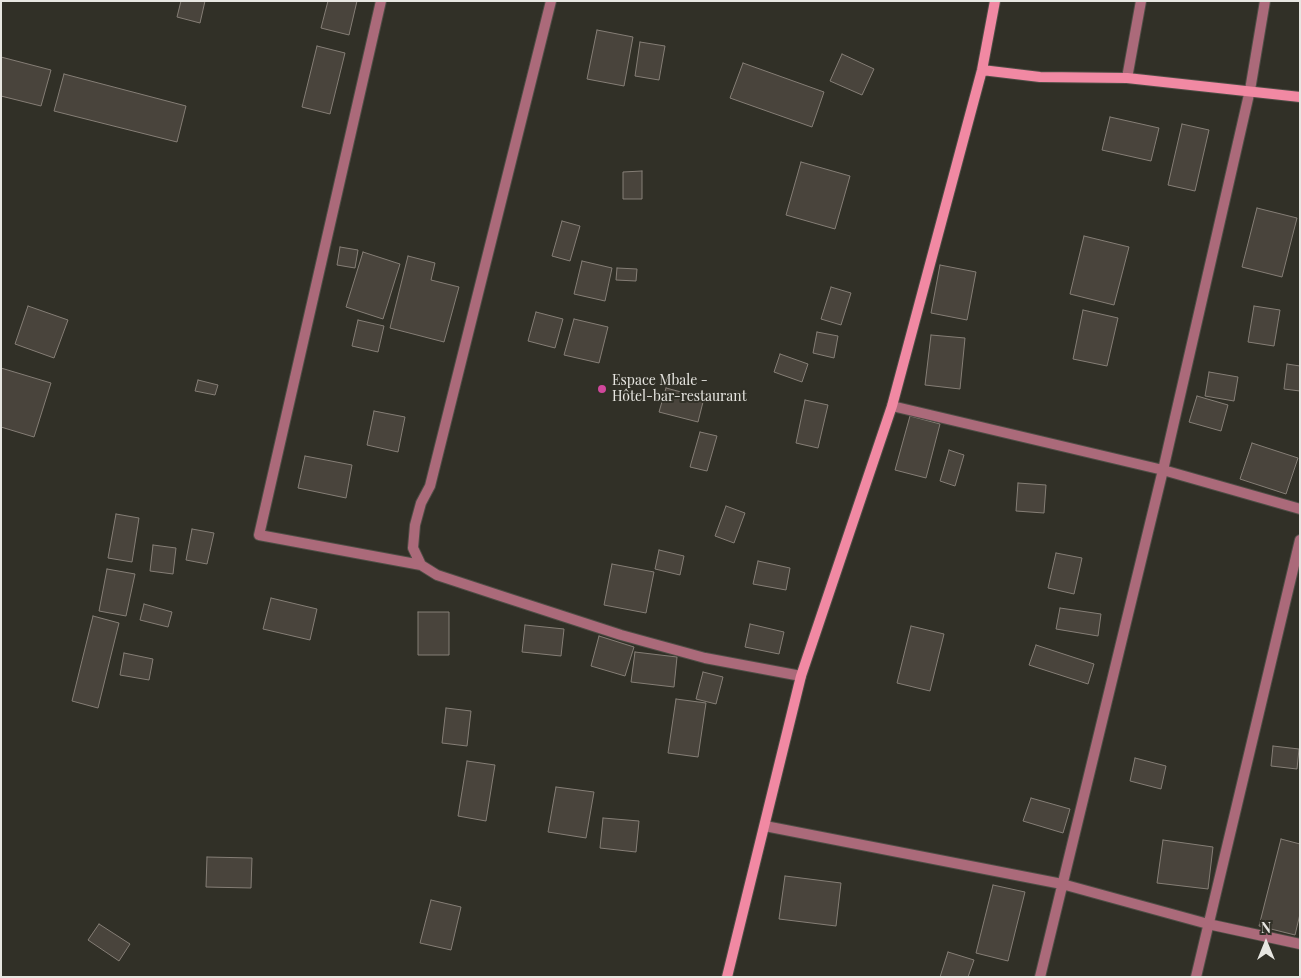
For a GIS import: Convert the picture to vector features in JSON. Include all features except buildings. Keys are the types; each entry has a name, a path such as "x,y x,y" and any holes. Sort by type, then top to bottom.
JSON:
{"street":[{"path":"381,1 259,535 421,565 437,575 621,635 705,658 800,676"},
{"path":"421,565 413,548 415,525 421,503 430,486 551,1"},
{"path":"727,977 800,676 892,406 982,70 995,1"},
{"path":"1126,78 1141,1"},
{"path":"1040,977 1163,470 1250,90 1266,1"},
{"path":"982,70 1040,77 1126,78 1250,90 1300,97"},
{"path":"892,406 1163,470 1300,509"},
{"path":"1196,977 1300,540"},
{"path":"765,826 1062,884 1208,924 1300,944"}],"place":[{"name":"Espace Mbale - Hôtel-bar-restaurant","path":"602,389"}]}
